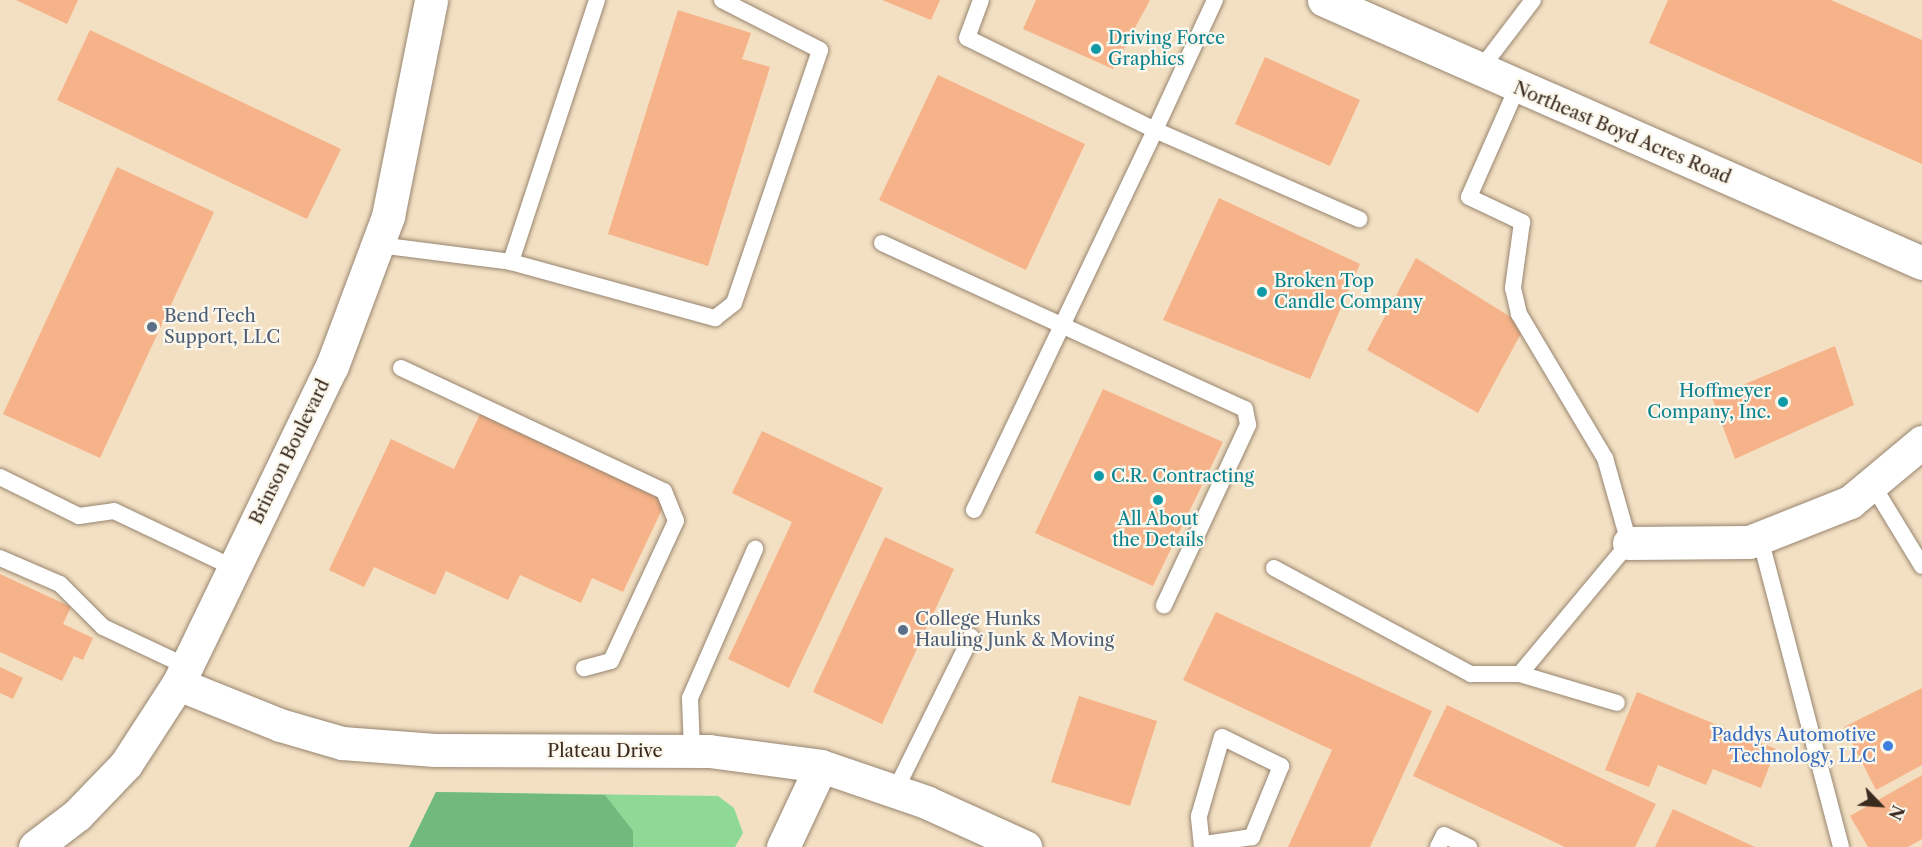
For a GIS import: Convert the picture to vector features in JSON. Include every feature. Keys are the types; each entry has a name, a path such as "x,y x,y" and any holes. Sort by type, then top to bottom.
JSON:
{"street":[{"name":"Brinson Boulevard","path":"35,847 77,815 126,764 182,675 332,366 379,244 431,0"},
{"name":"Northeast Boyd Acres Road","path":"1324,0 1517,88 1922,263"},
{"path":"1629,543 1760,538 1850,502 1922,442"},
{"name":"Plateau Drive","path":"182,675 280,725 342,743 435,750 692,751 821,766 895,791 1025,847"},
{"path":"783,847 821,766"}],"lane":[{"path":"511,262 597,0"},
{"path":"379,244 511,262 715,318 734,303 820,50 722,0"},
{"path":"981,0 967,38 1155,130 1359,219"},
{"path":"974,510 1215,0"},
{"path":"1479,71 1533,0"},
{"path":"1517,88 1469,197 1522,222 1513,288 1519,314 1605,459 1629,543 1520,674"},
{"path":"882,243 1245,409 1248,425 1164,605"},
{"path":"401,368 664,491 676,521 611,661 584,668"},
{"path":"0,477 79,516 114,511 234,568"},
{"path":"1872,484 1922,566"},
{"path":"1760,538 1842,847"},
{"path":"692,751 690,698 755,549"},
{"path":"0,558 60,584 103,627 182,675"},
{"path":"1274,568 1471,675 1520,674 1617,703"},
{"path":"895,791 971,637"},
{"path":"1222,737 1281,766 1252,837 1203,845 1199,816 1222,737"},
{"path":"1438,847 1444,835 1469,847"}],"green space":[{"path":"436,792 718,796 734,808 743,833 735,847 409,847"},
{"path":"436,792 605,795 633,831 633,847 409,847"}],"building":[{"path":"16,0 78,0 67,24"},
{"path":"882,0 940,0 931,20"},
{"name":"Driving Force Graphics","path":"1036,0 1150,0 1113,69 1023,29"},
{"path":"1668,0 1831,0 1922,40 1922,164 1649,43"},
{"path":"678,10 751,33 742,59 770,67 708,266 608,234"},
{"path":"90,30 341,149 307,219 57,100"},
{"path":"1265,57 1360,100 1330,166 1235,124"},
{"path":"938,75 1085,144 1026,270 879,200"},
{"path":"117,167 214,212 100,458 3,414"},
{"name":"Broken Top Candle Company","path":"1219,198 1360,264 1310,379 1163,320"},
{"path":"1416,258 1525,326 1478,413 1367,350"},
{"name":"Hoffmeyer Company, Inc.","path":"1835,346 1854,405 1735,459 1712,398"},
{"path":"1103,389 1223,442 1153,586 1035,533"},
{"path":"480,414 666,501 623,592 592,578 581,603 520,575 508,600 446,571 435,595 374,567 364,587 329,570 391,439 454,469"},
{"path":"762,431 883,488 789,688 728,659 792,522 732,493"},
{"path":"885,537 954,569 882,724 813,692"},
{"path":"0,574 71,607 63,624 93,638 83,660 74,656 62,681 0,652"},
{"path":"1216,612 1432,711 1370,847 1288,847 1332,750 1183,680"},
{"path":"0,667 23,678 13,699 0,693"},
{"name":"Paddys Automotive Technology, LLC","path":"1922,688 1922,765 1876,790 1844,727"},
{"path":"1637,692 1776,749 1761,788 1713,769 1706,785 1658,765 1649,787 1605,770"},
{"path":"1079,696 1157,721 1130,806 1051,782"},
{"path":"1447,705 1656,804 1635,847 1565,847 1413,776"},
{"path":"1922,775 1922,839 1908,847 1868,847 1850,816"},
{"path":"1673,809 1755,847 1655,847"}],"place":[{"name":"Driving Force Graphics","path":"1096,49"},
{"name":"Broken Top Candle Company","path":"1262,292"},
{"name":"Bend Tech Support, LLC","path":"152,327"},
{"name":"Hoffmeyer Company, Inc.","path":"1783,402"},
{"name":"C.R. Contracting","path":"1099,476"},
{"name":"All About the Details","path":"1158,500"},
{"name":"College Hunks Hauling Junk & Moving","path":"903,630"},
{"name":"Paddys Automotive Technology, LLC","path":"1888,746"}]}
